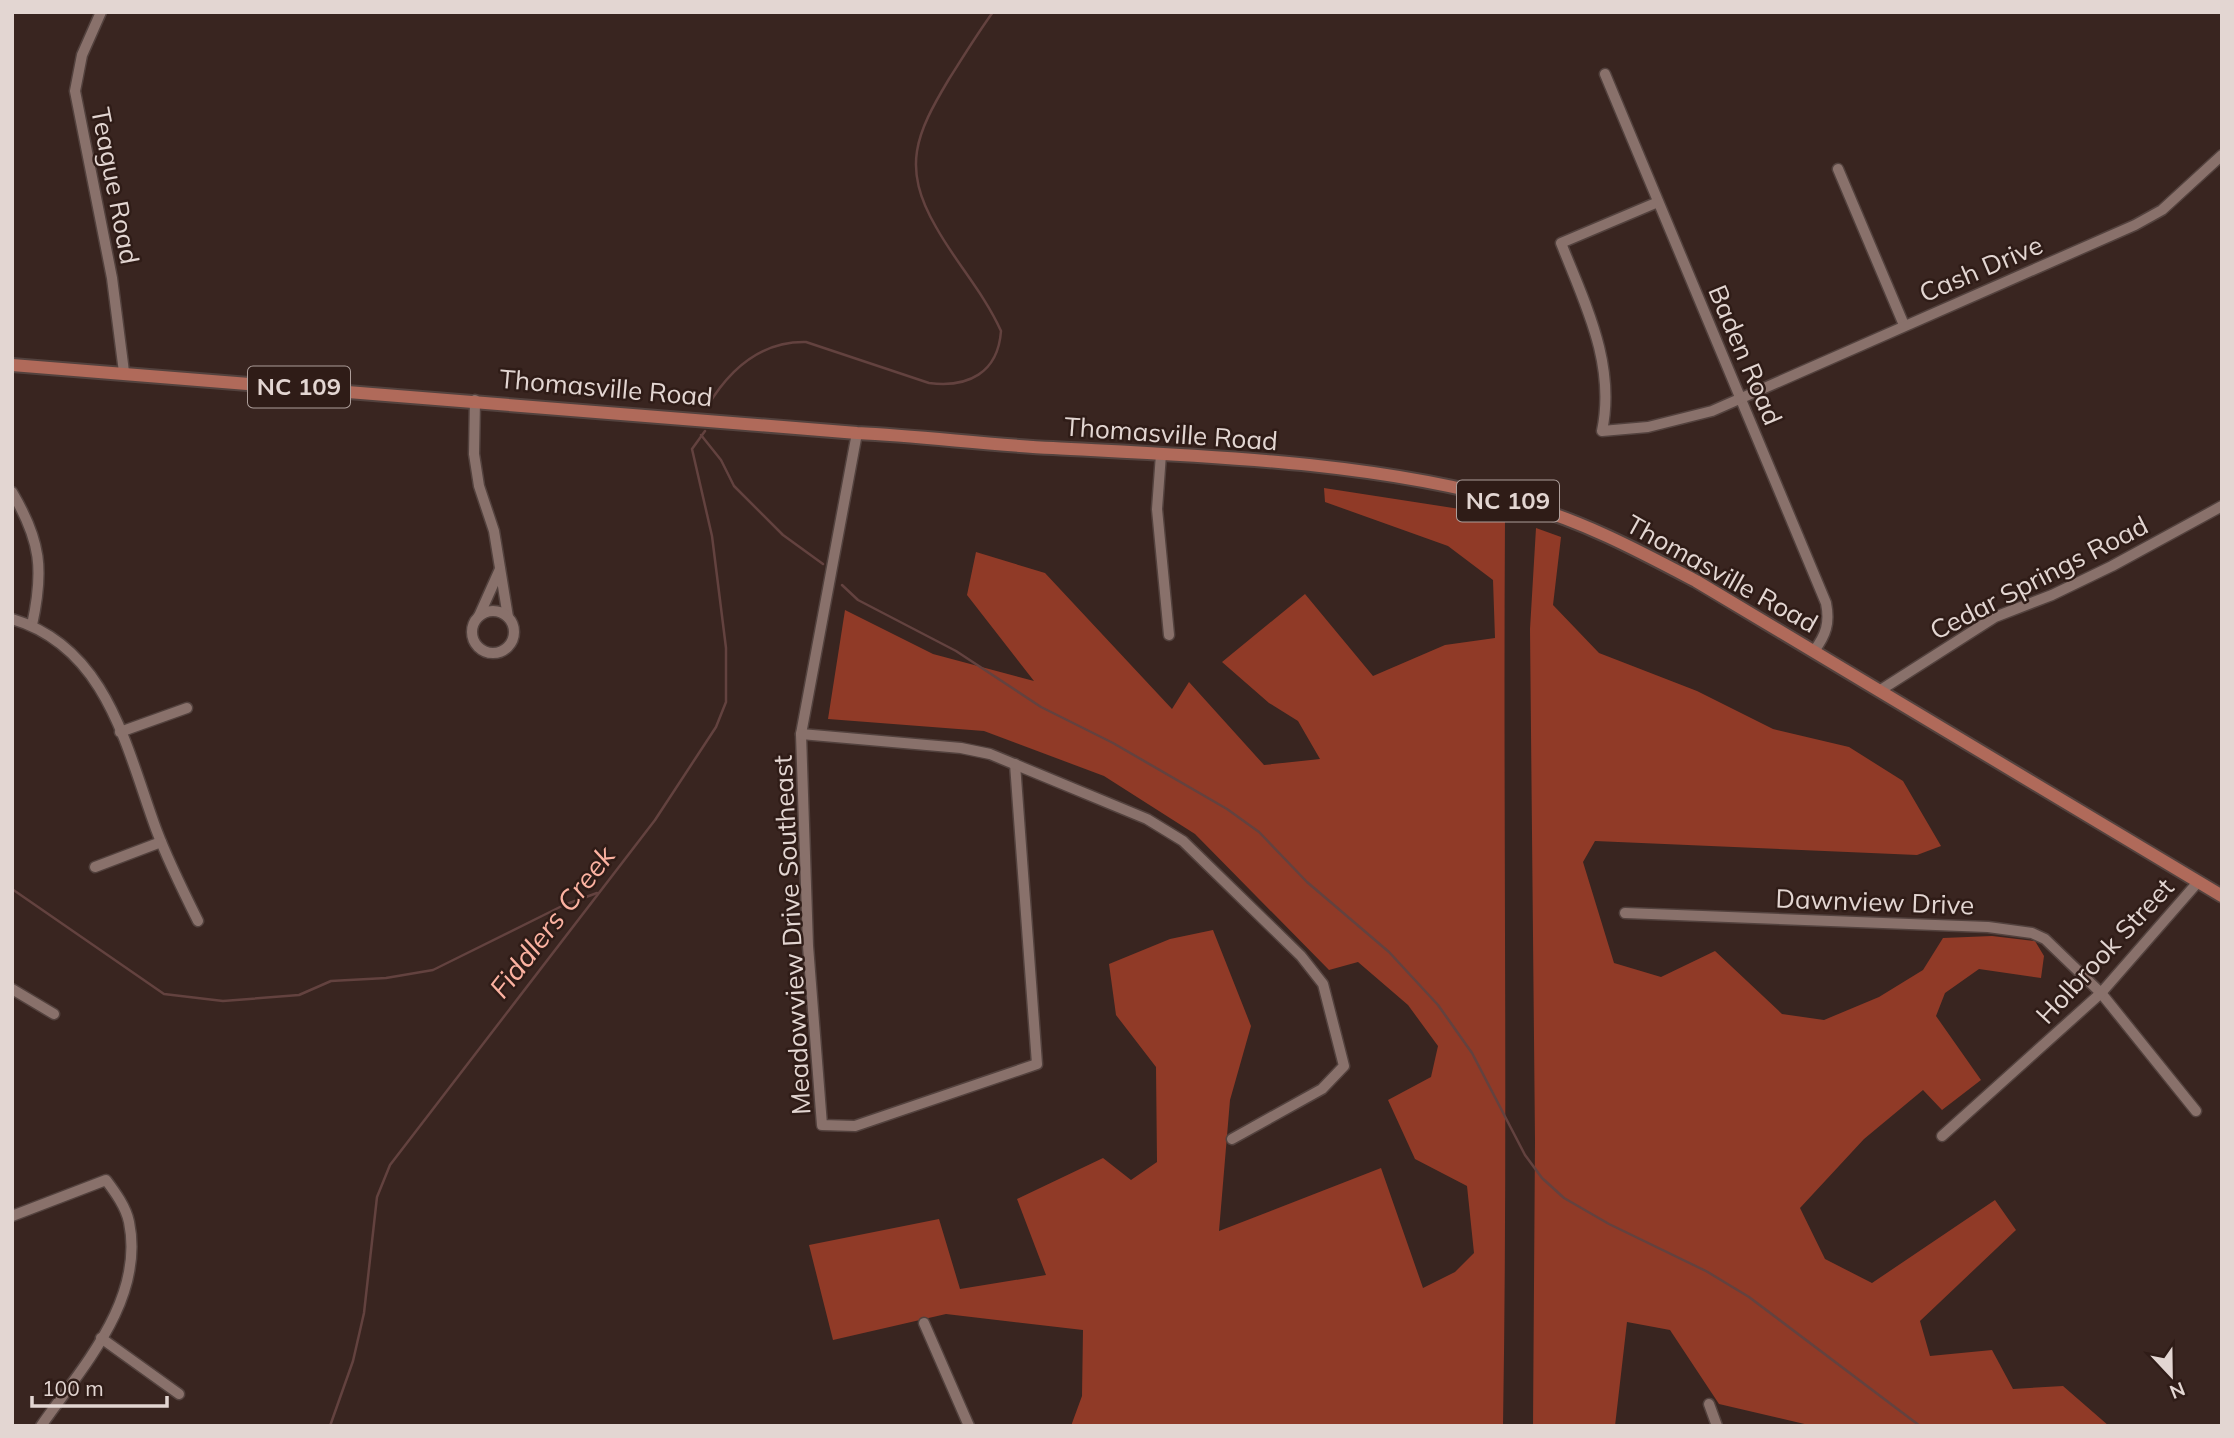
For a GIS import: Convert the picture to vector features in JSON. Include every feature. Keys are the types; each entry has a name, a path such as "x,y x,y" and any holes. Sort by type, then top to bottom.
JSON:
{"main road":[{"name":"Thomasville Road","path":"12,365 475,400 857,433 1161,454 1421,480 1522,504 1614,538 1696,581 2222,896"}],"street":[{"name":"Teague Road","path":"101,12 82,55 75,91 112,278 124,372"},
{"name":"Baden Road","path":"1605,74 1826,603 1829,618 1826,635 1814,652"},
{"name":"Cash Drive","path":"1658,202 1561,243 1601,347 1606,379 1602,431 1678,421 1740,397 2136,225 2162,210 2222,155"},
{"path":"1838,169 1904,325"},
{"path":"475,400 474,454 479,486 494,531 508,617 515,630 513,640 499,652 490,653 475,642 474,624 500,569"},
{"name":"Meadowview Drive Southeast","path":"857,433 802,734 808,946 822,1125 855,1126 1037,1064 1015,764"},
{"path":"1161,454 1157,509 1169,635"},
{"path":"12,492 29,523 40,562 39,594 32,625"},
{"name":"Cedar Springs Road","path":"1879,691 1996,617 2052,595 2112,566 2222,506"},
{"path":"479,616 497,611 508,617"},
{"path":"12,619 32,625 57,639 85,663 102,687 161,842 198,921"},
{"path":"120,732 187,708"},
{"path":"802,734 961,748 1015,764 1147,819 1182,841 1301,956 1323,984 1344,1066 1322,1089 1232,1139"},
{"path":"95,867 161,842"},
{"name":"Holbrook Street","path":"1942,1136 2101,993 2197,882"},
{"name":"Dawnview Drive","path":"1625,913 1988,927 2032,933 2045,939 2101,993 2196,1111"},
{"path":"12,989 54,1014"},
{"path":"12,1216 106,1180 129,1221 131,1250 125,1294 101,1338 41,1426"},
{"path":"924,1323 969,1426"},
{"path":"101,1338 179,1394"},
{"path":"1709,1404 1717,1426"}],"shaded area":[{"path":"1324,488 1505,516 1503,1426 1071,1426 1082,1396 1083,1330 946,1314 833,1340 809,1245 939,1219 960,1289 1046,1275 1017,1199 1103,1158 1131,1180 1157,1162 1156,1067 1116,1015 1109,964 1170,939 1213,930 1251,1026 1230,1100 1219,1231 1381,1168 1423,1288 1455,1272 1474,1253 1467,1186 1415,1159 1388,1100 1431,1077 1438,1046 1408,1005 1358,962 1329,970 1195,834 1104,776 984,731 828,719 845,610 933,654 1034,681 967,595 976,552 1045,573 1172,709 1189,682 1264,765 1320,759 1298,721 1269,703 1222,662 1305,594 1373,676 1445,645 1495,638 1493,580 1448,546 1325,502"},
{"path":"1536,528 1561,537 1553,605 1599,653 1697,691 1773,729 1849,747 1903,781 1941,846 1917,855 1595,841 1583,862 1614,963 1661,977 1715,951 1782,1014 1824,1020 1879,997 1923,970 1943,938 1992,936 2035,941 2044,956 2041,978 1979,969 1945,993 1936,1016 1981,1080 1942,1110 1923,1090 1864,1139 1800,1208 1825,1259 1872,1283 1995,1200 2016,1230 1920,1321 1930,1356 1992,1350 2013,1389 2063,1386 2109,1426 1813,1426 1719,1404 1670,1330 1627,1322 1615,1426 1533,1426 1535,1141 1530,629"}],"waterway":[{"name":"Fiddlers Creek","path":"707,407 725,381 748,360 760,352 789,343 806,342 929,383 968,380 978,375 994,358 1001,331 925,206 916,168 917,151 928,117 949,79 993,12"},
{"name":"Fiddlers Creek","path":"330,1426 353,1361 364,1313 377,1197 390,1165 655,820 716,727 726,702 726,648 712,536 692,449 705,431"},
{"path":"701,435 721,460 734,486 783,535 823,564"},
{"path":"842,585 858,600 956,651 1041,707 1113,743 1227,809 1259,832 1307,882 1389,952 1438,1005 1472,1053 1525,1155 1542,1178 1564,1198 1609,1224 1706,1271 1749,1297 1920,1426"},
{"path":"12,889 164,994 223,1001 299,995 331,981 386,978 433,970 564,905 597,893"}]}
